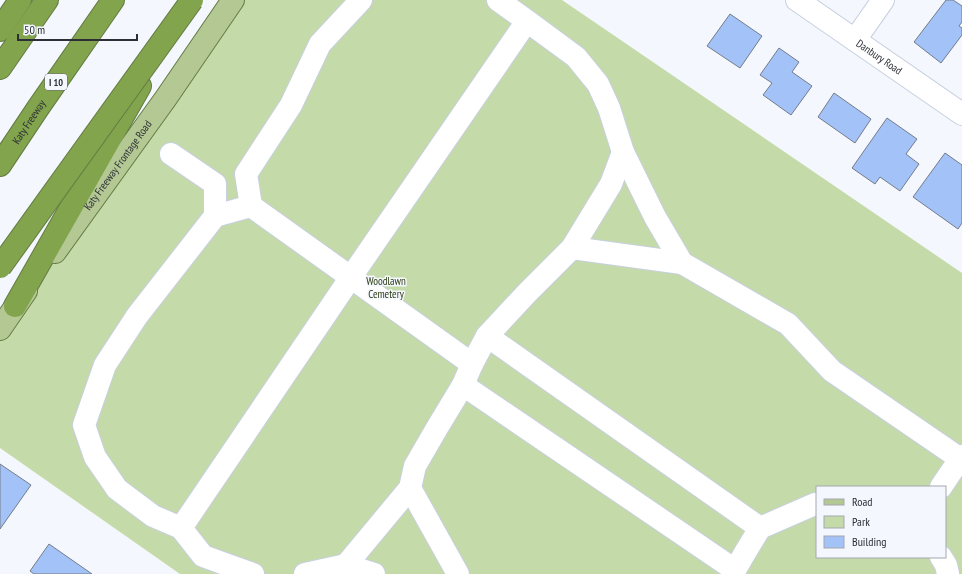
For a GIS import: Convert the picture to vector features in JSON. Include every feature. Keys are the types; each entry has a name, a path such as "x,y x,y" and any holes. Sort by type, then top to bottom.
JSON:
{"highway":[{"path":"0,30 20,0"},
{"path":"0,68 47,0"},
{"name":"Katy Freeway","path":"0,165 113,0"},
{"path":"15,306 188,0"},
{"path":"0,267 192,0"}],"main road":[{"name":"Katy Freeway Frontage Road","path":"0,329 15,306 166,98 233,0"}],"street":[{"path":"215,184 246,174 291,105 320,44 362,0"},
{"path":"498,0 576,57 598,84 609,108 623,152 655,217 682,263"},
{"name":"Danbury Road","path":"797,0 962,114"},
{"path":"855,40 883,0"},
{"path":"181,528 527,21"},
{"path":"346,565 410,488 415,466 463,385 487,336 527,292 572,248 610,184 623,152"},
{"path":"171,154 215,184"},
{"path":"246,174 251,206 472,364"},
{"path":"215,184 215,216"},
{"path":"251,206 215,216 137,316 105,365 84,425 95,457 116,489 152,516 181,528 204,556 254,574"},
{"path":"572,248 682,263 788,324 832,371 961,458 942,486"},
{"path":"487,336 760,528"},
{"path":"463,385 735,572 760,528 816,504"},
{"path":"410,488 458,574"},
{"path":"942,558 946,565 948,574"},
{"path":"305,574 346,565 374,574"}],"green space":[{"name":"Woodlawn Cemetery","path":"233,0 562,0 962,273 962,574 180,574 0,448 0,330"}],"building":[{"path":"946,0 953,0 962,6 962,22 959,26 962,28 962,35 941,63 914,42"},
{"path":"730,14 762,36 740,68 707,46"},
{"path":"779,48 799,62 792,72 812,86 791,115 763,95 772,83 760,75"},
{"path":"834,93 871,119 855,143 818,117"},
{"path":"887,118 917,139 906,154 919,164 900,191 880,177 875,184 852,168"},
{"path":"945,153 962,165 962,223 958,229 913,197"},
{"path":"0,464 31,485 0,529"},
{"path":"49,544 92,574 34,574 30,571"}]}
